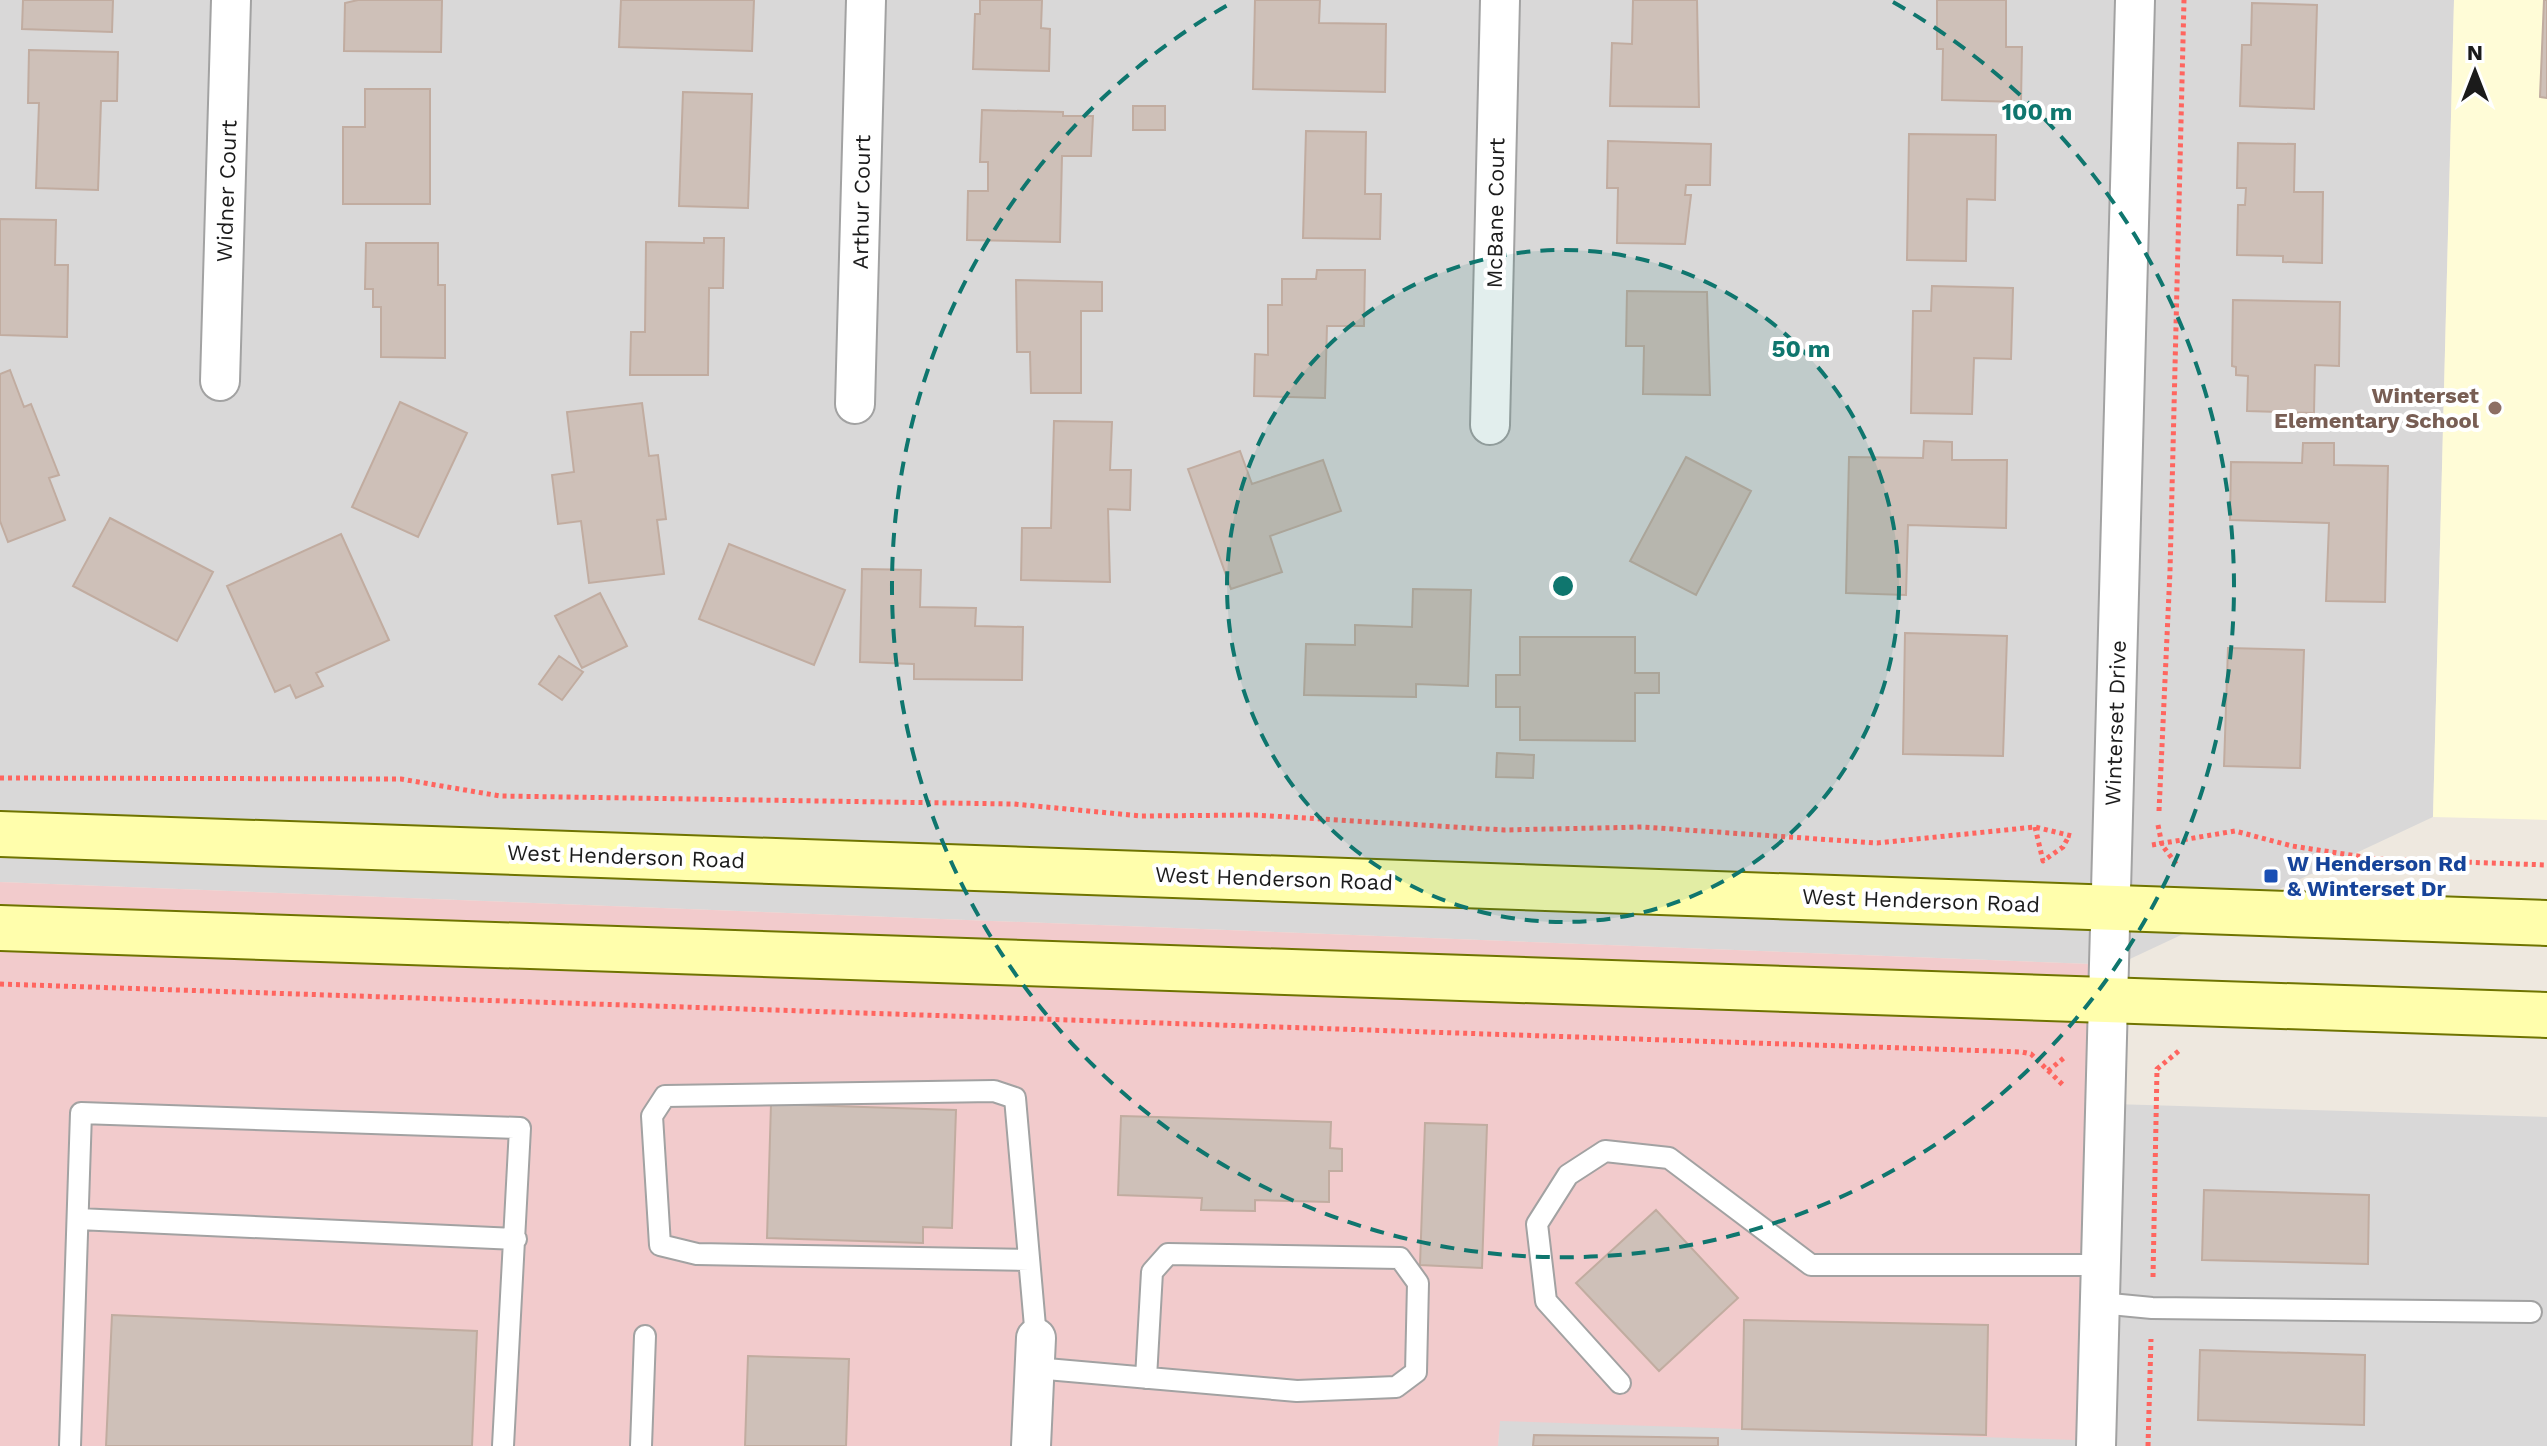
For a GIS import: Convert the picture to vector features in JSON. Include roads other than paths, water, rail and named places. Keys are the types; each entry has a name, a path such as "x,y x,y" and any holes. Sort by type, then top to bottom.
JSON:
{"main road":[{"name":"West Henderson Road","path":"0,834 2547,923"},
{"path":"0,928 2547,1015"}],"street":[{"name":"Widner Court","path":"220,381 231,0"},
{"name":"Arthur Court","path":"855,404 866,0"},
{"name":"McBane Court","path":"1490,425 1500,0"},
{"name":"Winterset Drive","path":"2096,1446 2135,0"},
{"path":"1031,1446 1035,1353"}],"lane":[{"path":"1029,1260 697,1254 660,1245 652,1116 665,1096 994,1091 1015,1098 1029,1260 1035,1353 1146,1378 1297,1391 1396,1387 1416,1372 1418,1283 1400,1258 1168,1254 1152,1272 1146,1378"},
{"path":"70,1446 81,1113 520,1128 503,1446"},
{"path":"1620,1383 1546,1301 1537,1224 1568,1175 1605,1151 1669,1158 1811,1265 2100,1265"},
{"path":"78,1219 516,1239"},
{"path":"2100,1303 2152,1308 2531,1312"},
{"path":"641,1446 645,1336"}],"place":[{"name":"Winterset Elementary School","path":"2495,408"},
{"name":"W Henderson Rd & Winterset Dr","path":"2271,876"}]}
